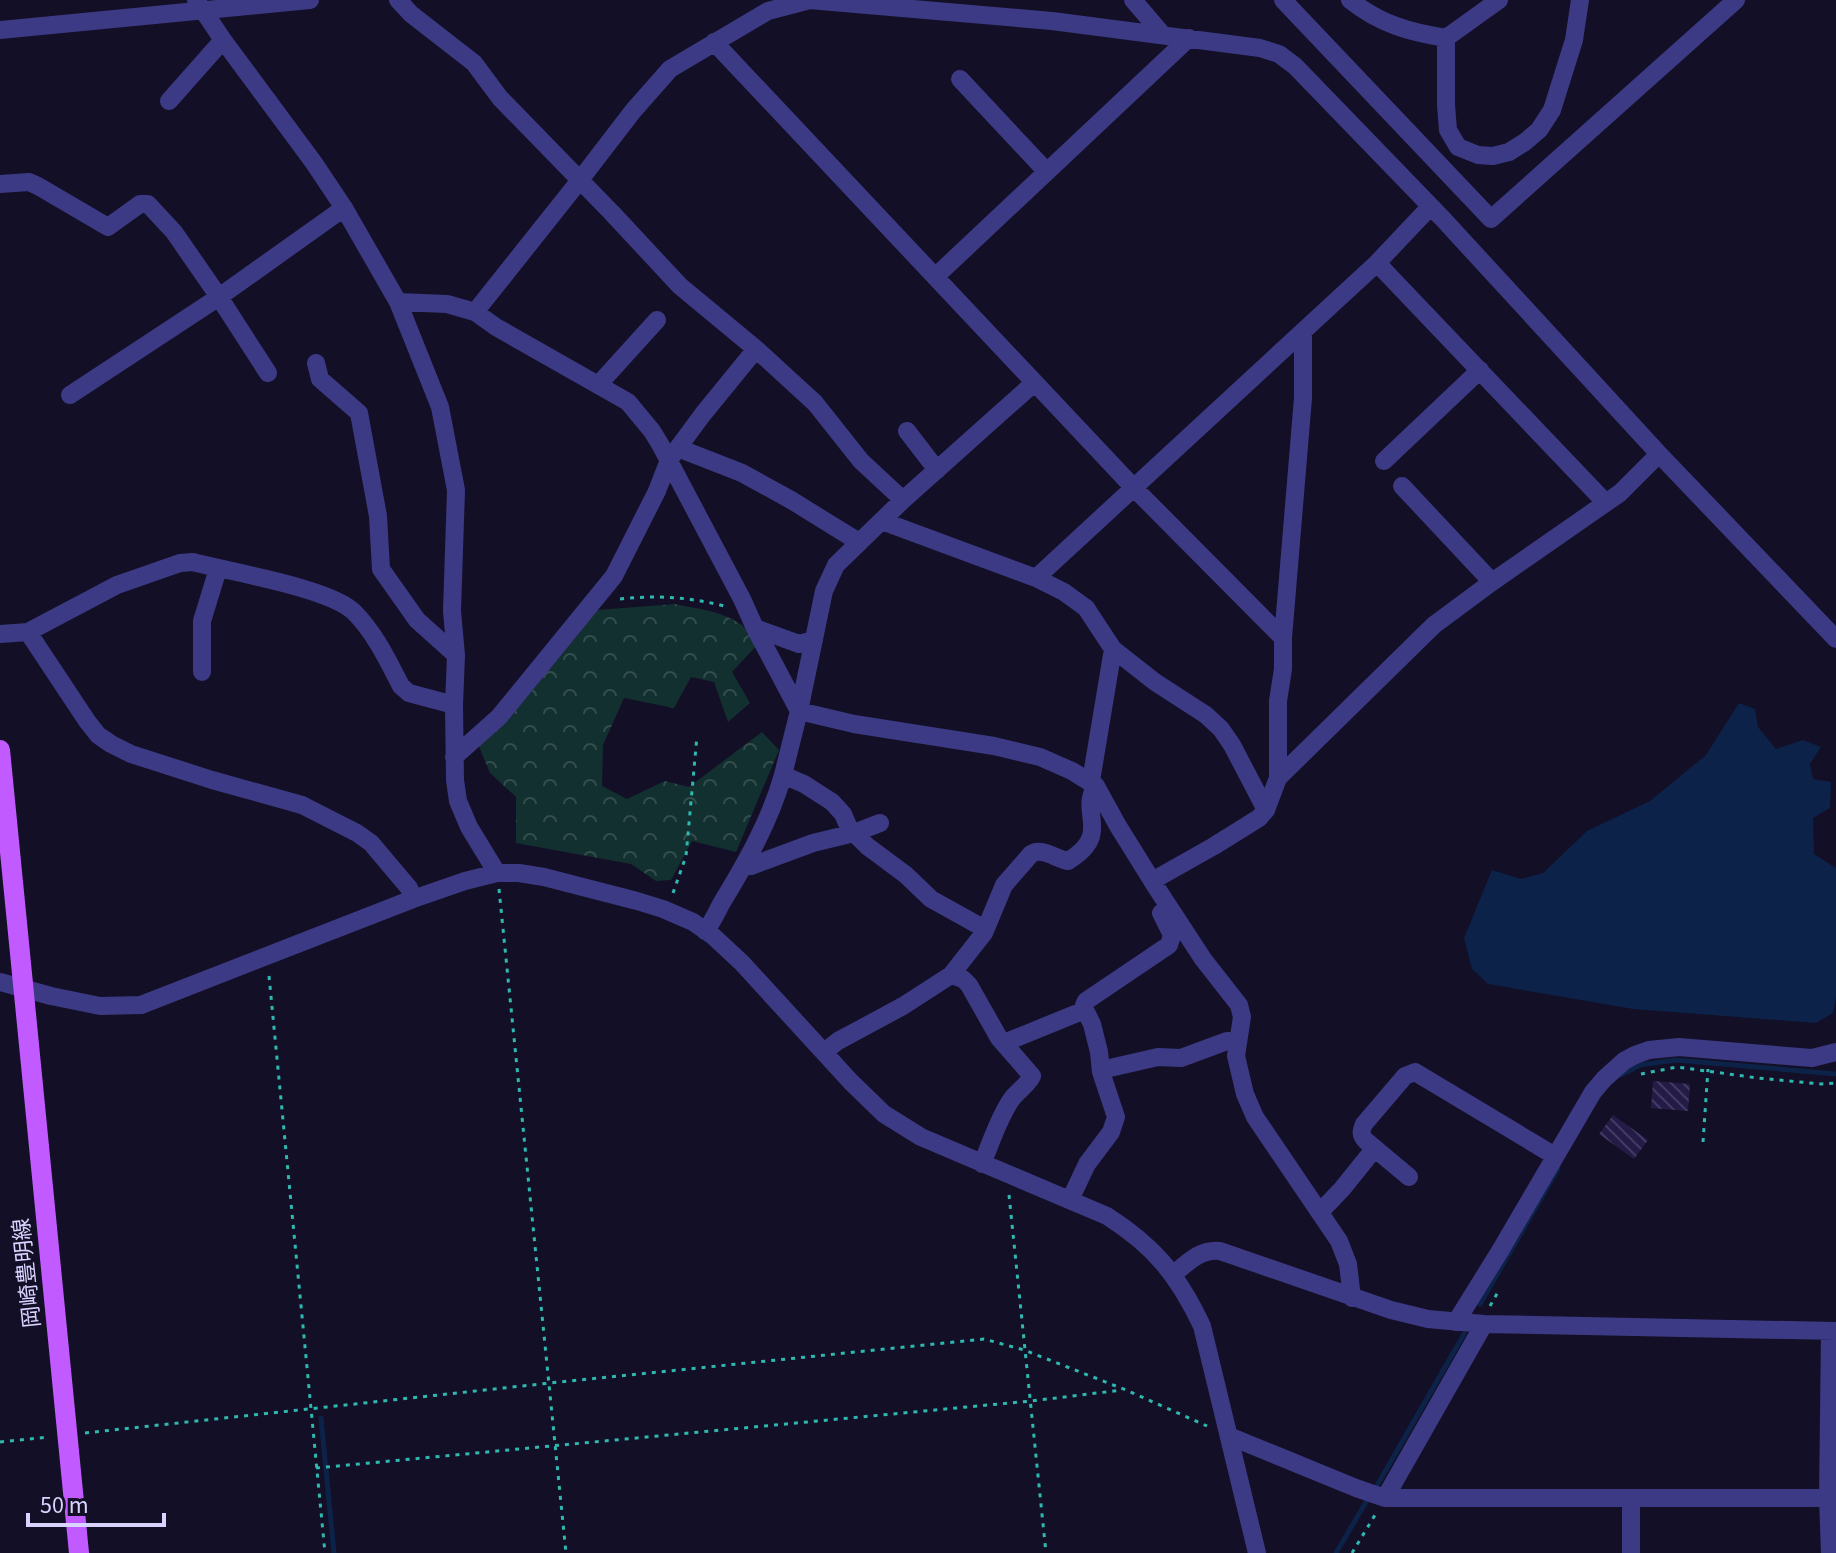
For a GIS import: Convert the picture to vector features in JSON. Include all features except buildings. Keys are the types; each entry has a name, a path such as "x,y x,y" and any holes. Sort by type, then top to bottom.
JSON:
{"main road":[{"name":"岡崎豊明線","path":"0,750 79,1553"}],"street":[{"path":"0,30 200,5 310,0"},
{"path":"398,0 411,14 474,63 500,98 680,286 815,403 861,461 903,500"},
{"path":"475,312 633,111 670,69 768,11 810,0 1052,21 1260,48 1279,54 1295,66 1836,639"},
{"path":"1133,0 1163,35"},
{"path":"1283,0 1491,219 1736,0"},
{"path":"1350,0 1383,22 1412,32 1446,38 1499,0"},
{"path":"1446,38 1448,130 1458,147 1478,155 1493,156 1509,152 1539,130 1552,110 1574,40 1580,0"},
{"path":"200,5 344,208 398,302 440,407 456,490 452,611 456,655 455,780 458,801 469,827 497,873"},
{"path":"935,277 1189,38"},
{"path":"169,101 223,40"},
{"path":"714,42 1134,488 1283,638"},
{"path":"960,79 1047,172"},
{"path":"0,184 29,182 108,227 140,204 148,204 174,232 268,373"},
{"path":"1036,578 1377,263 1430,207"},
{"path":"70,395 219,297 344,208"},
{"path":"1377,263 1605,502"},
{"path":"398,302 447,304 475,312 628,402 673,454 755,628 799,711 854,724 994,746 1040,757 1094,784 1203,959 1239,1005 1242,1017 1236,1056 1245,1094 1255,1117 1339,1241 1348,1264 1352,1298"},
{"path":"599,384 657,320"},
{"path":"1070,1200 1087,1164 1115,1124 1115,1111 1084,1005 1169,945 1172,935 1153,898 1154,884 1259,818 1266,810 1278,778 1278,701 1303,398 1303,332"},
{"path":"454,757 499,717 614,576 673,454 756,349"},
{"path":"316,363 320,379 359,413 378,516 381,569 417,620 456,655"},
{"path":"1384,461 1480,370"},
{"path":"705,931 743,866 776,800 799,711 824,591 836,565 903,500 1034,383"},
{"path":"907,431 937,470"},
{"path":"673,454 742,473 859,542"},
{"path":"1278,778 1434,625 1620,493 1659,454"},
{"path":"1402,486 1492,582"},
{"path":"882,521 1036,578 1064,592 1086,608 1113,649 1221,729 1266,810"},
{"path":"0,634 28,632 117,585 180,563 193,562 335,600 353,610 369,630 401,686 409,693 454,705"},
{"path":"202,672 202,621 218,569"},
{"path":"755,628 799,644 814,640"},
{"path":"28,632 98,735 131,754 302,805 357,833 371,843 409,888 413,899"},
{"path":"824,1052 951,975 985,929 1004,885 1031,854 1041,851 1068,861 1090,840 1093,828 1093,774 1113,649"},
{"path":"783,775 832,802 843,814 849,828 867,846 906,875 931,899 985,929"},
{"path":"743,866 880,823"},
{"path":"0,982 100,1006 141,1005 413,899 497,873 544,877 637,901 693,922 742,963 884,1114 921,1137 1107,1216 1151,1249 1174,1274 1202,1326 1257,1553"},
{"path":"951,975 969,985 1004,1043 1032,1076 1012,1098 982,1164"},
{"path":"1004,1043 1085,1010"},
{"path":"1101,1070 1158,1057 1181,1058 1227,1041 1238,1041"},
{"path":"1460,1316 1595,1089 1612,1071 1635,1055 1649,1050 1679,1047 1812,1058 1836,1052"},
{"path":"1409,1177 1362,1136 1361,1130 1405,1076 1415,1072 1555,1156"},
{"path":"1320,1212 1375,1148"},
{"path":"1174,1274 1198,1254 1211,1250 1415,1316 1460,1316 1484,1324 1833,1331 1830,1553"},
{"path":"1382,1497 1484,1324"},
{"path":"1229,1436 1382,1497 1832,1498"},
{"path":"1631,1498 1631,1553"}],"path":[{"path":"597,598 671,597 747,610"},
{"path":"666,911 686,856 697,736"},
{"path":"497,873 566,1553"},
{"path":"268,956 325,1553"},
{"path":"1638,1075 1677,1067 1821,1084 1836,1083"},
{"path":"1703,1142 1708,1069"},
{"path":"1013,1177 1008,1191 1046,1553"},
{"path":"1460,1316 1487,1311 1502,1285"},
{"path":"0,1442 984,1339 1024,1350 1126,1390 1229,1436"},
{"path":"316,1468 1126,1390"},
{"path":"1352,1553 1382,1497"}],"green space":[{"path":"675,604 722,615 751,633 758,644 732,672 750,703 728,722 714,682 691,677 674,708 624,698 603,745 602,786 627,799 665,781 689,787 762,732 779,750 736,852 692,841 671,880 656,881 631,864 516,843 516,797 490,773 478,744 597,610"}],"water":[{"path":"1739,703 1755,709 1758,727 1776,749 1803,740 1821,747 1810,764 1813,779 1831,782 1830,808 1813,818 1814,854 1836,868 1836,997 1833,1013 1816,1023 1633,1009 1488,984 1472,969 1464,938 1492,870 1521,879 1543,873 1587,831 1650,801 1706,755"}],"waterway":[{"path":"1621,1075 1640,1065 1676,1060 1836,1074"},
{"path":"1480,1304 1558,1169"},
{"path":"1375,1489 1464,1334"},
{"path":"321,1418 334,1553"},
{"path":"1336,1553 1369,1497"}]}
